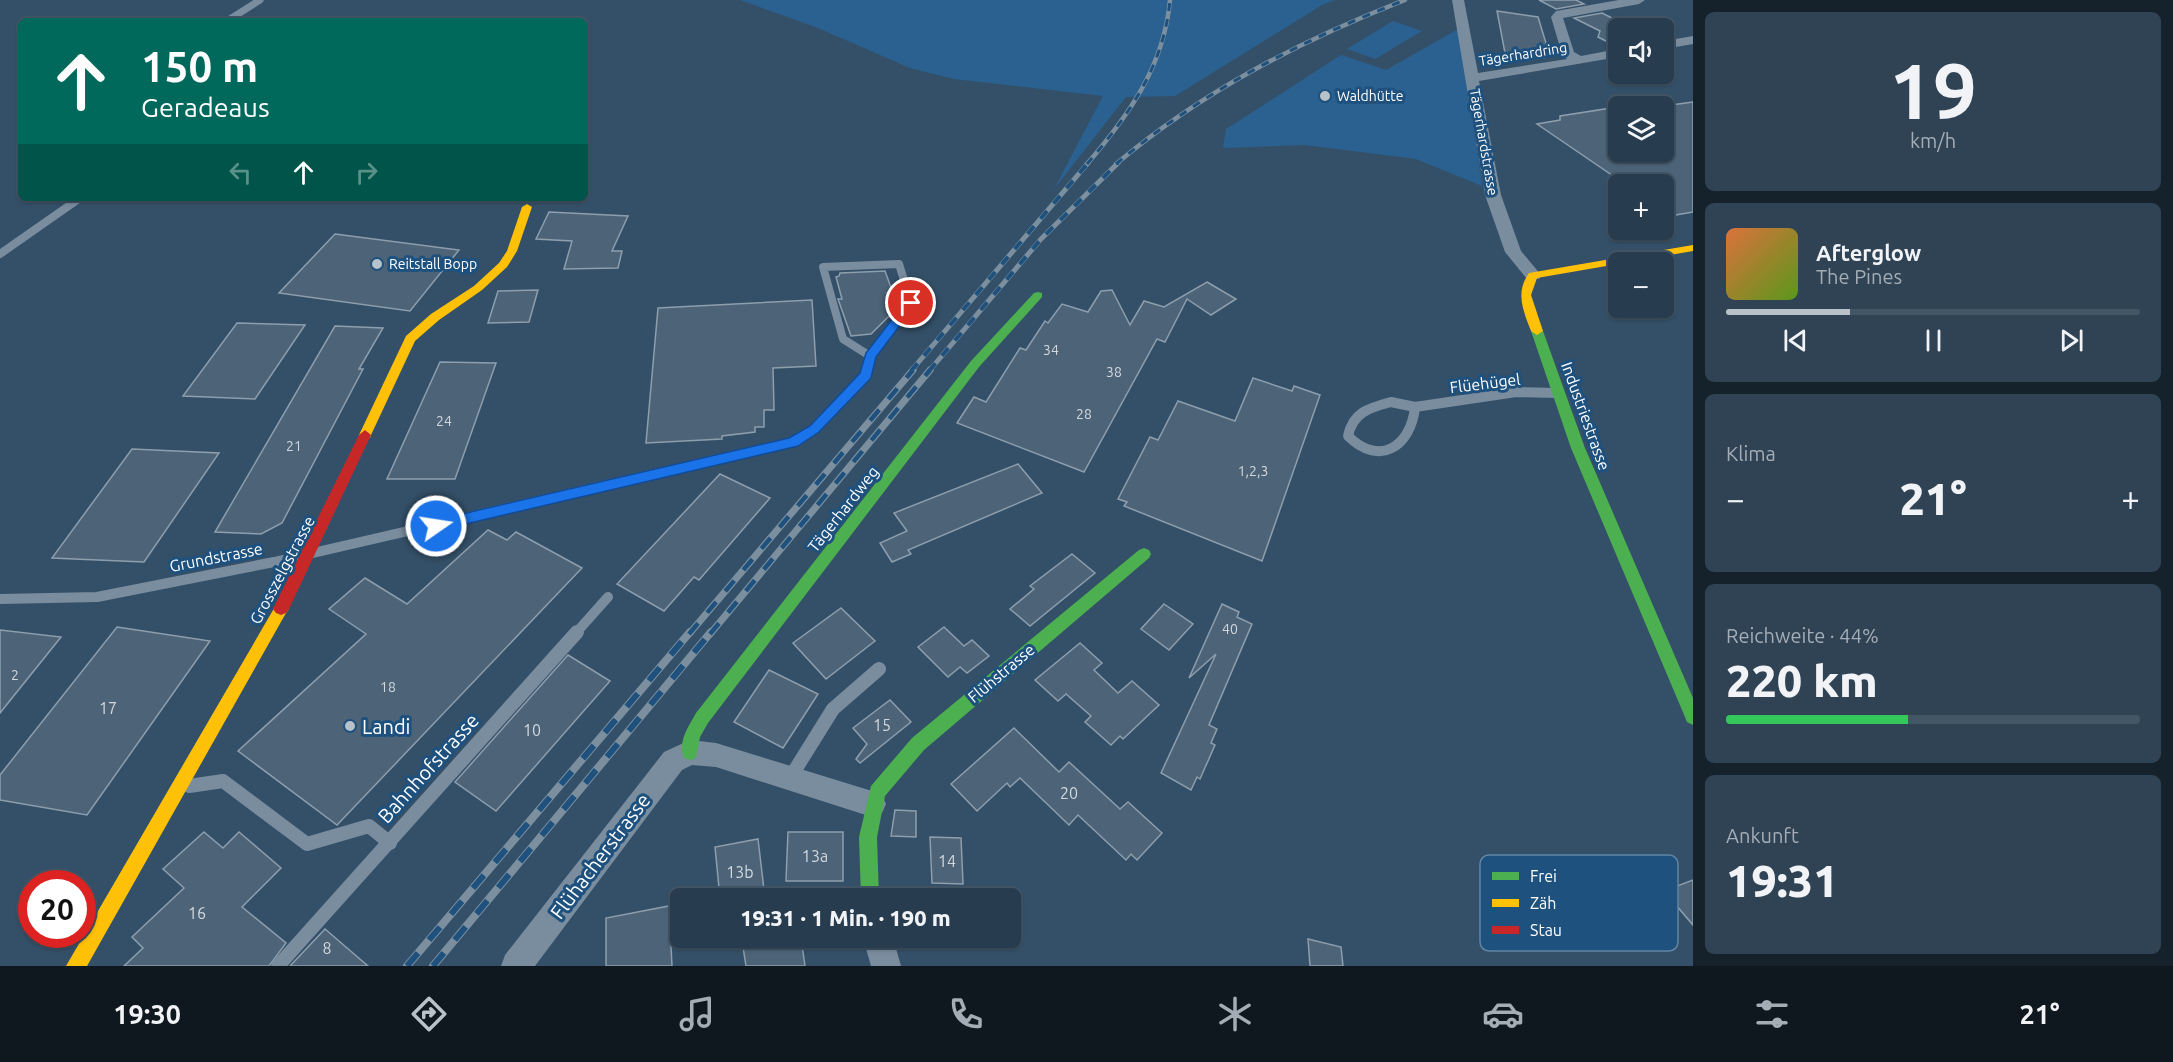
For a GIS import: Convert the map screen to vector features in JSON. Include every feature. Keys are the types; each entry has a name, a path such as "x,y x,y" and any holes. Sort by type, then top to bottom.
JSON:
{"street":[{"name":"Tägerhardstrasse","path":"1458,0 1473,77 1478,122 1493,195 1514,252 1533,275"},
{"name":"Tägerhardring","path":"1578,60 1568,54 1557,17 1560,14 1639,0"},
{"path":"1674,43 1693,40"},
{"name":"Tägerhardring","path":"1473,77 1488,77 1608,55"},
{"name":"Grosszelgstrasse","path":"76,966 310,554 410,339 421,327 493,275 511,252 527,207"},
{"path":"1533,275 1693,248"},
{"name":"Industriestrasse","path":"1533,275 1526,283 1524,293 1558,393 1578,448 1693,717"},
{"name":"Tägerhardweg","path":"690,752 692,736 702,718 968,372 1038,295"},
{"name":"Flühstrasse","path":"870,888 868,837 872,804 877,792 918,744 1144,554"},
{"path":"690,752 716,754 872,804"},
{"name":"Flühacherstrasse","path":"516,966 673,761 690,752"},
{"path":"881,948 886,966"}],"lane":[{"path":"233,18 260,0"},
{"path":"0,254 76,201"},
{"path":"898,264 911,303 870,356 843,339 823,267 898,264"},
{"name":"Grundstrasse","path":"1,599 97,597 310,554 793,442 814,429 866,375 870,356"},
{"name":"Flüehügel","path":"1415,407 1416,420 1397,446 1386,451 1365,451 1356,447 1348,436 1351,423 1364,410 1391,402 1415,407 1516,392 1558,393"},
{"name":"Bahnhofstrasse","path":"278,966 608,597"},
{"path":"790,778 833,709 879,669"},
{"path":"178,788 224,781 307,844 369,826 390,843"}],"shaded area":[{"path":"740,0 1335,0 1322,5 1175,96 1126,97 1054,189 1103,96 954,79 910,68 818,28"},
{"path":"1393,21 1422,31 1375,59 1347,49"},
{"path":"1460,28 1482,186 1416,159 1305,145 1223,148 1226,129 1341,55 1386,70"}],"building":[{"path":"1539,0 1576,0 1584,4 1556,9"},
{"path":"1497,11 1538,17 1549,53 1543,52 1544,58 1505,53"},
{"path":"1602,13 1612,18 1608,18 1608,42 1598,37 1600,31 1574,18"},
{"path":"1693,102 1693,212 1674,215 1674,174 1610,174 1537,124 1560,120 1560,116 1608,109 1608,162 1674,162 1674,105"},
{"path":"549,212 628,216 612,251 622,251 618,268 564,269 572,241 536,239"},
{"name":"Reitstall Bopp","path":"335,234 459,250 410,311 279,293"},
{"path":"885,271 898,307 871,334 851,336 838,299 842,299 836,277 840,273"},
{"path":"1207,282 1236,299 1211,315 1187,299 1165,342 1157,339 1084,472 957,423 974,397 986,402 1020,348 1026,350 1045,321 1048,323 1062,304 1088,312 1101,291 1112,290 1130,325 1144,301 1164,307"},
{"path":"538,290 529,322 488,323 498,291"},
{"path":"812,300 816,366 773,368 774,410 764,410 764,427 755,427 755,432 722,436 722,439 646,443 658,308"},
{"path":"237,323 305,325 255,399 183,396"},
{"path":"335,326 383,328 359,369 363,369 282,523 261,534 215,532"},
{"path":"440,362 496,363 455,479 387,479"},
{"path":"1253,378 1292,391 1294,386 1320,395 1262,561 1124,506 1127,502 1118,499 1150,437 1158,440 1178,401 1235,421"},
{"path":"132,449 219,453 144,562 52,558"},
{"path":"1018,464 1042,493 908,550 911,554 892,562 880,543 907,531 894,513"},
{"path":"720,474 770,498 699,580 694,577 664,611 617,584"},
{"path":"488,530 507,540 516,532 582,568 337,825 238,751 366,634 329,609 365,578 407,604"},
{"path":"1072,554 1095,573 1030,626 1010,609 1034,589 1030,586"},
{"path":"1164,604 1193,624 1169,650 1141,629"},
{"path":"1222,604 1239,612 1237,617 1252,624 1209,725 1217,729 1211,743 1215,745 1200,779 1197,777 1191,790 1161,773 1216,654 1189,678"},
{"path":"841,608 875,641 826,679 793,643"},
{"path":"117,627 210,641 87,815 0,800 0,775"},
{"path":"944,627 964,646 972,640 989,656 967,673 960,667 948,677 918,647"},
{"path":"0,630 61,637 0,713"},
{"path":"1080,643 1102,663 1094,670 1118,693 1132,681 1159,705 1123,739 1120,736 1111,745 1085,722 1091,716 1066,694 1058,701 1035,680"},
{"path":"568,655 610,681 496,811 455,782"},
{"path":"769,670 818,694 783,748 734,722"},
{"path":"890,700 911,722 860,763 856,759 867,744 853,728"},
{"path":"1014,728 1059,772 1069,762 1120,809 1128,802 1162,833 1137,860 1131,854 1126,860 1078,815 1069,825 1020,778 1010,787 1007,783 977,811 951,784"},
{"path":"895,810 916,811 916,837 891,836"},
{"path":"204,832 223,848 239,832 281,868 242,907 286,943 269,966 124,966 143,948 132,937 184,888 163,869"},
{"path":"788,832 843,832 843,881 786,881"},
{"path":"930,837 961,838 963,884 932,883"},
{"path":"758,839 764,888 719,888 715,847"},
{"path":"1693,880 1693,925 1678,907 1678,886"},
{"path":"669,906 672,966 606,966 606,918"},
{"path":"325,929 368,966 290,966"},
{"path":"1308,939 1341,947 1343,966 1310,966"},
{"path":"743,948 802,948 805,966 746,966"}],"railway":[{"path":"1087,164 1117,127 1142,88 1160,47 1170,0"},
{"path":"1116,164 1183,113 1254,70 1328,33 1405,0"},
{"path":"911,371 1088,163"},
{"path":"929,371 1041,239 1118,163"},
{"path":"689,634 913,370"},
{"path":"710,634 930,370"},
{"path":"407,966 690,632"},
{"path":"433,966 711,632"}],"traffic: fast":[{"path":"690,752 692,736 702,718 975,364 1038,295"},
{"path":"1537,331 1578,448 1693,717"},
{"path":"870,888 868,837 877,792 918,744 1144,554"}],"traffic: slow":[{"path":"365,435 410,339 435,317 478,288 503,265 512,251 527,207"},
{"path":"1537,331 1526,295 1526,288 1533,275 1693,248"},
{"path":"76,966 281,609"}],"traffic: jam":[{"path":"281,609 365,435"}],"place":[{"name":"Waldhütte","path":"1325,96"},
{"name":"Reitstall Bopp","path":"377,264"},
{"name":"Landi","path":"350,726"}],"route":[{"path":"436,526 793,442 814,429 866,375 870,356 911,303"}]}
